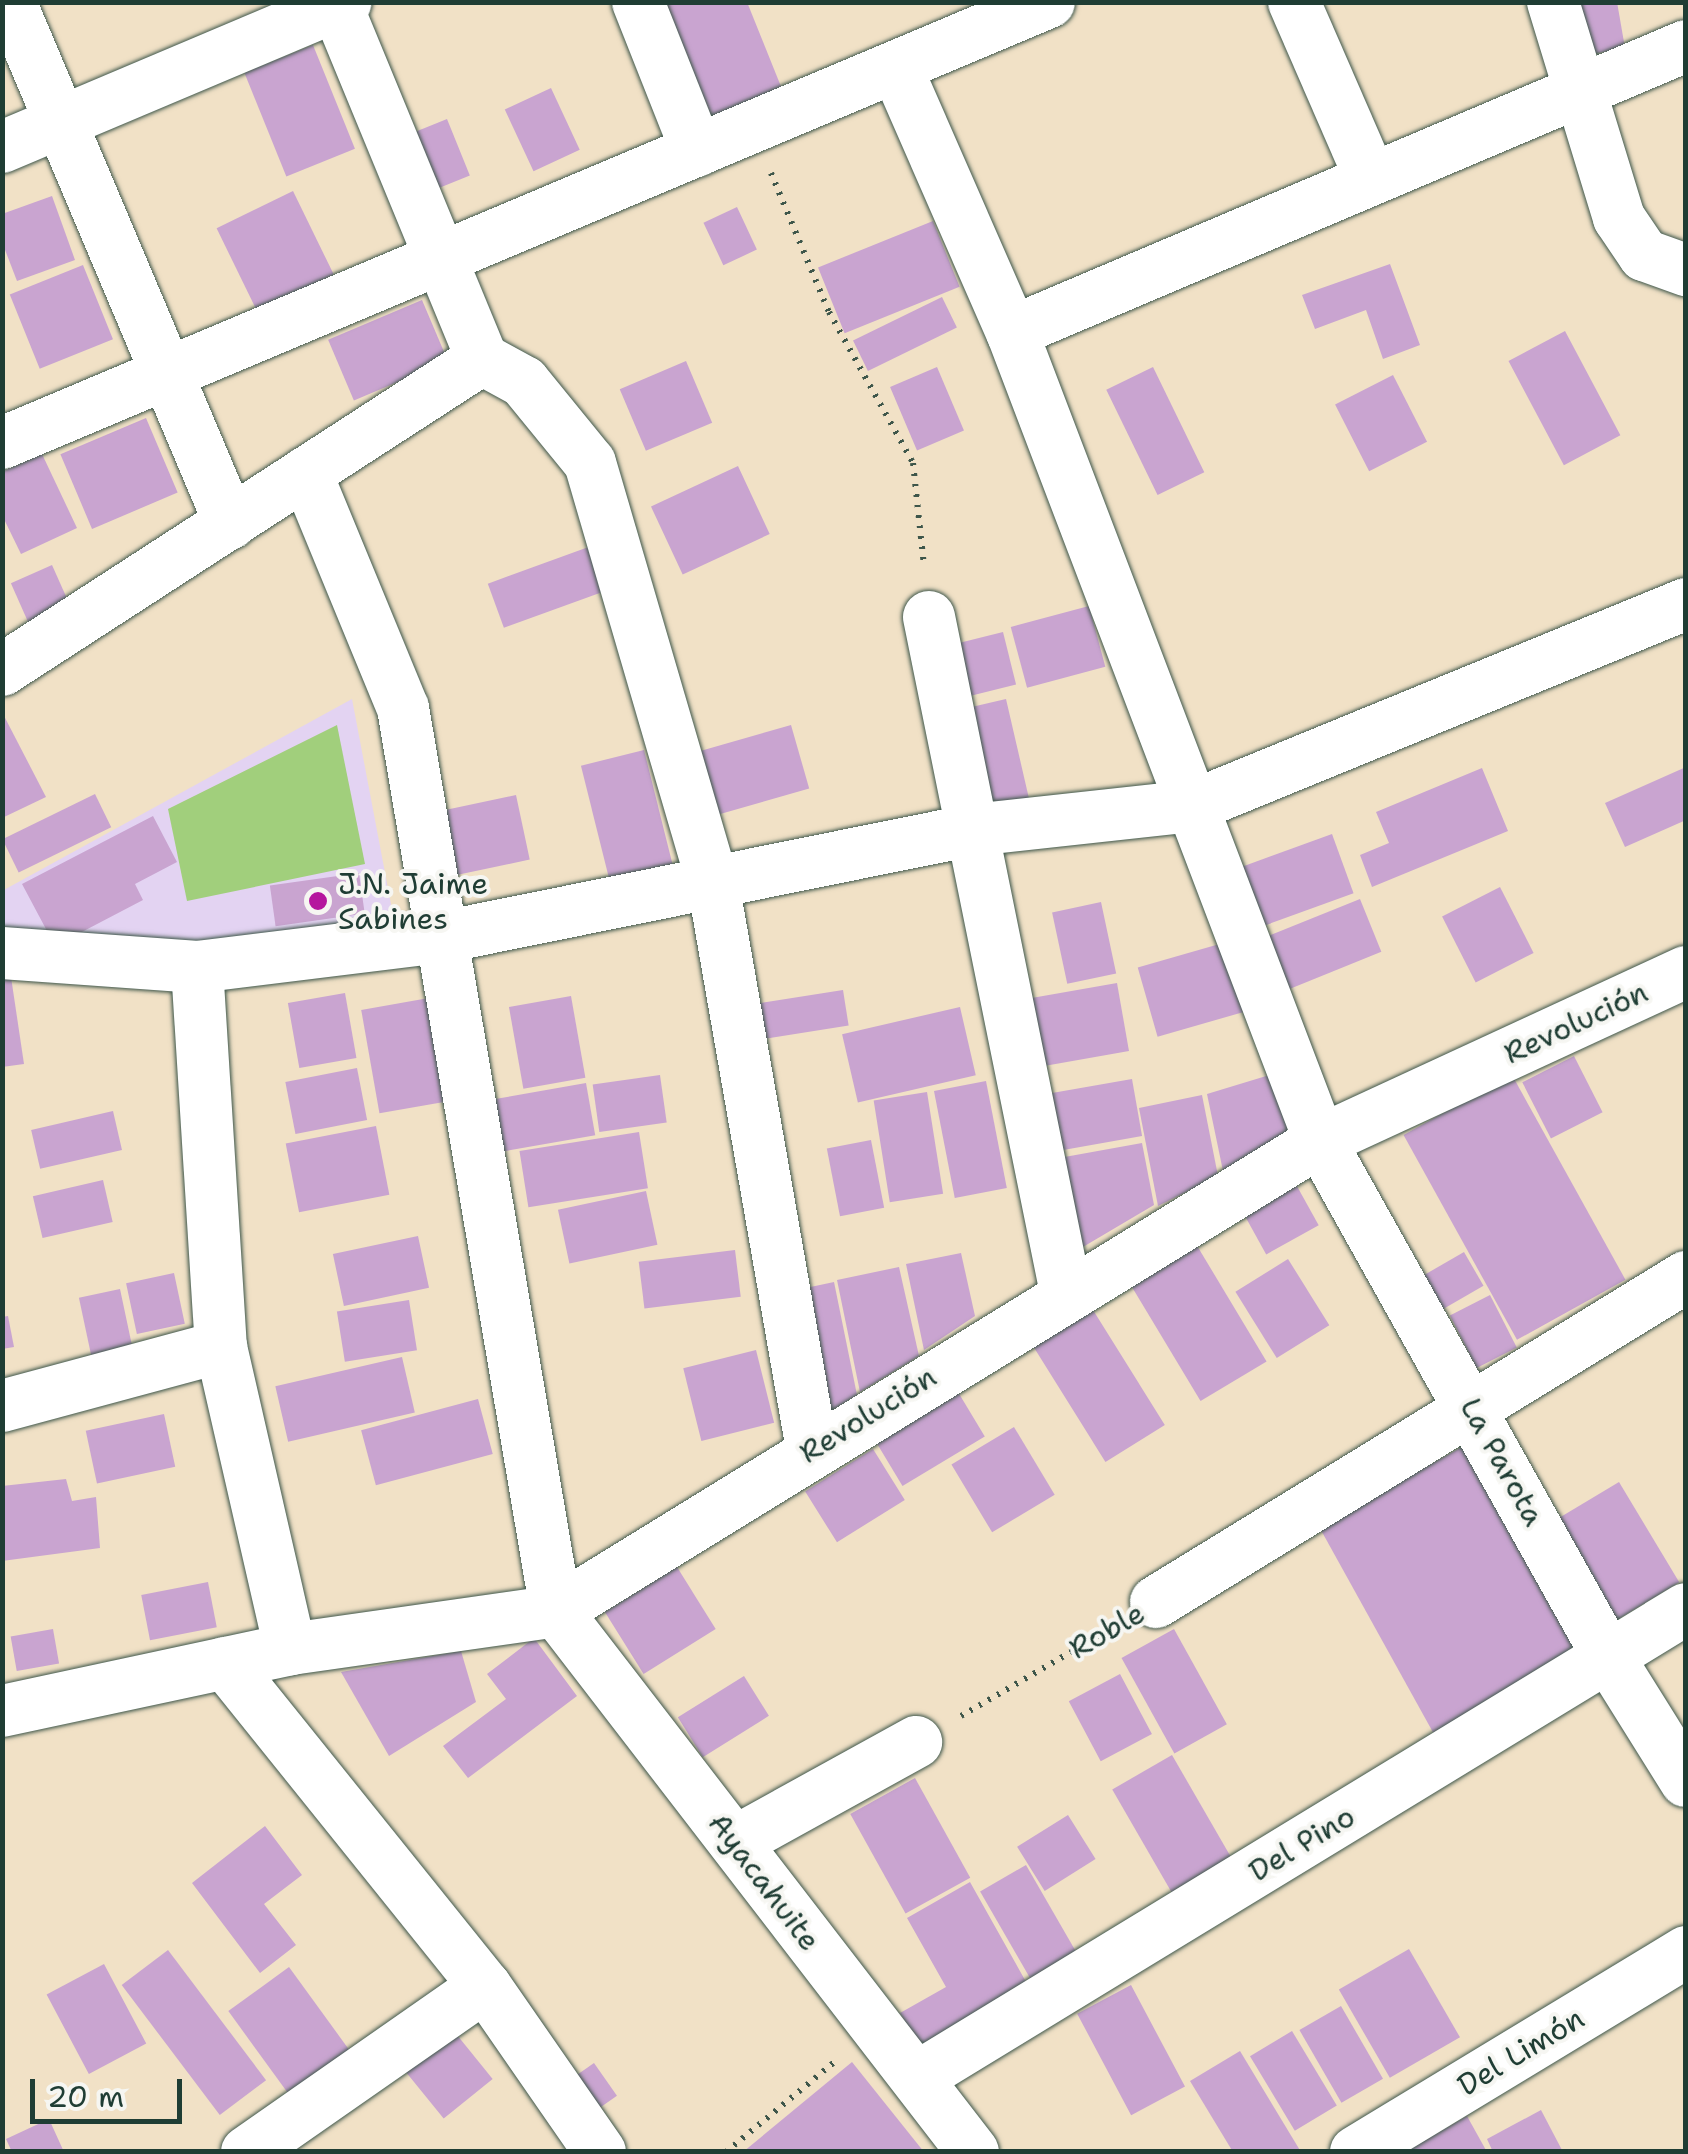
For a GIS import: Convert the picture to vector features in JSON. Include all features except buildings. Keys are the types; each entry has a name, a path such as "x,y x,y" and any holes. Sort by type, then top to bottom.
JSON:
{"street":[{"path":"10,2 230,523"},
{"path":"638,2 698,151"},
{"path":"2,443 896,66 953,21 1049,2"},
{"path":"1294,2 1371,180"},
{"path":"1553,2 1619,218 1644,255 1686,270"},
{"path":"2,147 339,4 482,359 524,382 590,463 712,882 812,1449"},
{"path":"1012,332 1686,46"},
{"name":"La Parota","path":"896,66 1012,332 1320,1142 1609,1658 1686,1781"},
{"path":"2,670 482,359"},
{"path":"306,473 403,708 556,1611"},
{"path":"2,953 197,968 443,937 972,830 1192,806 1686,604"},
{"path":"929,618 1066,1293"},
{"path":"197,968 221,1347 290,1649"},
{"name":"Revolución","path":"2,1710 290,1649 556,1611 1066,1293 1320,1142 1686,972"},
{"name":"Roble","path":"1156,1602 1474,1412 1686,1277"},
{"path":"2,1406 221,1347"},
{"name":"Del Pino","path":"918,2076 1686,1610"},
{"name":"Ayacahuite","path":"556,1611 974,2152"},
{"path":"226,1663 485,1986 600,2152"},
{"path":"734,1842 916,1742"},
{"name":"Del Limón","path":"1356,2152 1686,1952"},
{"path":"246,2152 485,1986"}],"path":[{"path":"752,128 830,312 913,463 929,618"},
{"name":"Roble","path":"916,1742 1156,1602"},
{"path":"726,2152 876,2028"}],"shaded area":[{"path":"352,699 394,920 250,962 3,948 2,891"}],"green space":[{"path":"337,725 365,864 187,901 168,809"}],"place":[{"name":"J.N. Jaime Sabines","path":"318,901"}]}
